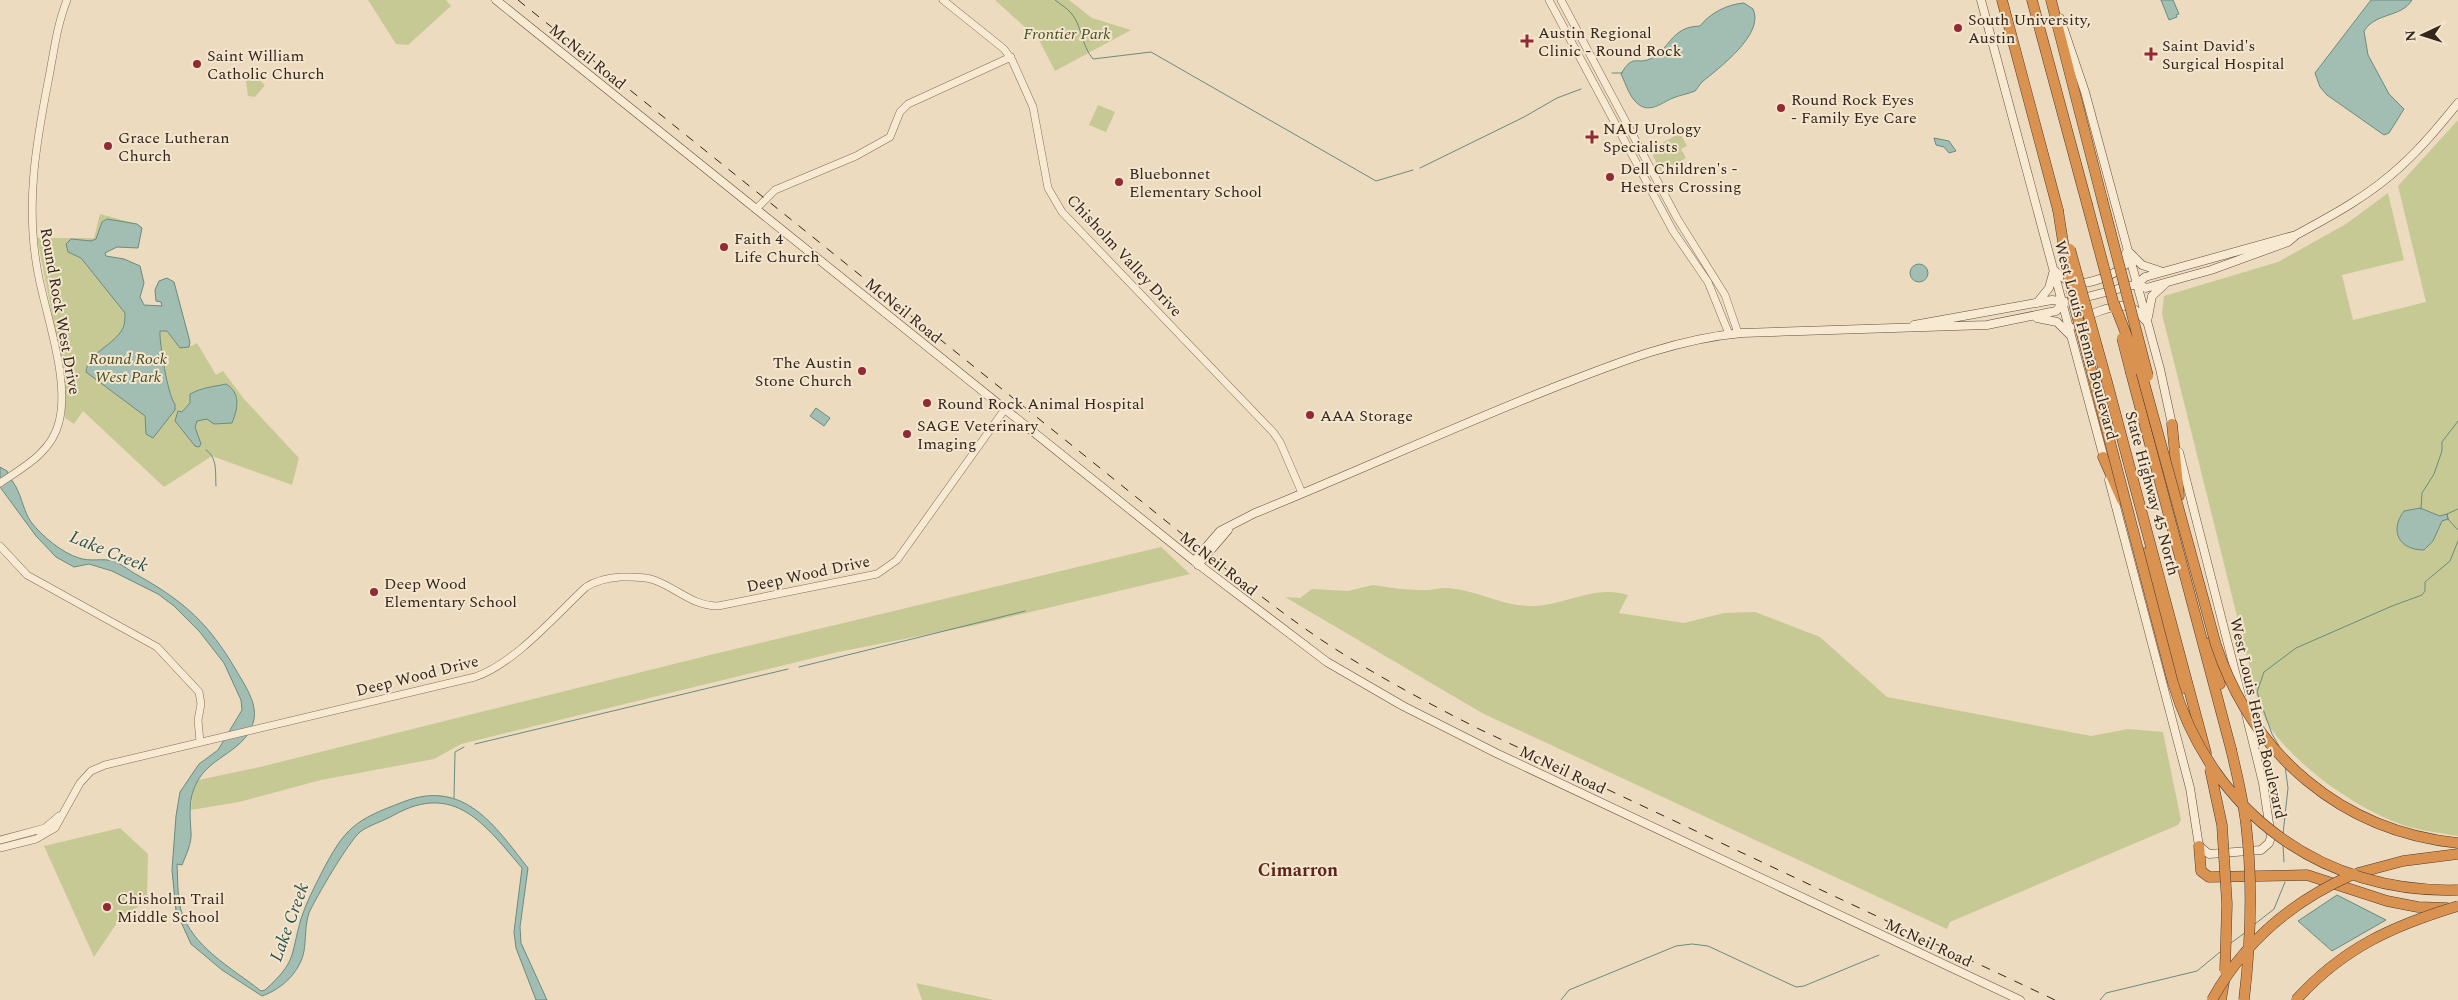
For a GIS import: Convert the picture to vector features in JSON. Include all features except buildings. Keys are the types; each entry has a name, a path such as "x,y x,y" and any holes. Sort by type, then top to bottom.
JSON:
{"highway":[{"name":"State Highway 45 North","path":"2002,0 2207,756 2222,825 2227,904 2225,971 2220,1000"},
{"name":"State Highway 45 North","path":"2032,0 2231,749 2246,823 2251,890 2248,961 2244,1000"},
{"path":"2052,0 2141,346 2158,419 2160,438"},
{"path":"2058,210 2068,274 2173,684 2185,718 2199,748 2220,780 2240,804 2265,826 2308,856 2356,876 2384,884 2411,889 2458,890"},
{"path":"2114,303 2142,375 2222,661 2236,694 2259,730 2282,758 2301,776 2342,806 2378,824 2402,832 2458,843"},
{"path":"2172,424 2176,478 2182,517 2216,660 2225,706 2227,732"},
{"path":"2103,458 2142,544 2176,667 2194,722 2203,740"},
{"path":"2199,846 2201,871 2209,877 2307,874 2397,903 2440,908 2458,907"},
{"path":"2212,1000 2246,951 2270,927 2307,898 2344,879 2380,866 2417,858 2458,854"},
{"path":"2296,1000 2328,968 2366,942 2409,921 2458,907"}],"main road":[{"name":"McNeil Road","path":"496,0 1196,563 1327,662 1403,706 1496,753 2020,1000"},
{"name":"West Louis Henna Boulevard","path":"1981,0 2063,303 2190,788 2199,846 2205,852 2216,855 2256,851 2265,848 2271,837 2268,809 2258,757 2184,481 2147,322 2085,92 2052,0"},
{"path":"1901,328 2034,305 2052,300 2063,303 2137,284 2145,277 2296,235 2335,214 2380,184 2426,140 2458,104"},
{"path":"2137,284 2146,288 2248,257 2288,242 2296,235"},
{"path":"2034,305 2042,299 2049,288 2054,270 2071,282 2080,283 2112,275 2124,264 2127,250"},
{"path":"2127,250 2142,265 2162,272"},
{"path":"2147,322 2152,297 2168,281"},
{"path":"1196,563 1235,523 1302,493 1602,368 1663,348 1738,333 1987,326 2056,311 2063,303"},
{"path":"2032,317 2057,322 2072,337 2078,322 2085,317 2111,308 2126,306 2135,310 2147,322"}],"street":[{"name":"Round Rock West Drive","path":"0,483 46,448 56,432 62,411 61,381 38,272 31,203 39,132 58,29 67,0"},
{"name":"Chisholm Valley Drive","path":"943,0 1004,49 1011,57 1031,100 1046,181 1051,195 1062,212 1270,428 1280,442 1302,493"},
{"path":"1550,0 1673,231 1690,254 1716,297 1729,334"},
{"path":"1560,0 1677,218 1716,278 1732,311 1738,333"},
{"path":"756,209 772,192 856,156 890,137 900,112 908,104 1011,57"},
{"path":"1690,254 1699,258 1710,275 1716,278"},
{"name":"Deep Wood Drive","path":"0,848 46,834 57,825 80,783 98,768 484,674 507,660 586,587 606,578 647,578 662,583 696,603 718,606 877,574 897,560 1005,409"},
{"path":"0,546 27,575 157,647 200,692 201,704 198,720 200,742"},
{"name":"Deep Wood Drive","path":"0,840 48,827 66,806"}],"green space":[{"path":"368,0 446,0 451,6 408,45 396,44"},
{"name":"Frontier Park","path":"995,0 1069,0 1092,18 1131,30 1055,71 1039,40"},
{"path":"253,75 265,85 255,97 248,96 246,81"},
{"path":"1098,105 1115,112 1106,132 1089,125"},
{"path":"2458,120 2458,836 2409,827 2371,811 2352,800 2333,788 2298,760 2265,719 2258,701 2162,314 2164,296 2278,262 2346,224 2388,193 2404,260 2342,275 2353,320 2426,302 2398,186"},
{"path":"1680,133 1687,146 1681,149 1686,158 1661,172 1653,156 1655,147"},
{"name":"Round Rock West Park","path":"100,214 137,224 142,228 138,248 117,247 105,253 106,256 124,259 140,266 144,283 140,297 144,305 162,306 161,302 156,301 155,290 159,281 167,278 174,282 190,342 189,347 197,343 216,375 223,371 244,399 299,458 292,485 212,456 164,487 83,411 74,424 65,418 65,380 37,238 94,238"},
{"path":"1161,547 1190,574 976,625 838,652 461,744 434,759 321,780 239,802 191,810 194,781 260,767 710,655"},
{"path":"1373,585 1413,590 1456,589 1509,603 1531,606 1556,603 1603,592 1615,592 1628,595 1619,613 1684,623 1724,613 1755,612 1820,637 1887,697 2091,736 2128,729 2163,732 2181,820 2178,825 1950,922 1947,929 1482,713 1285,597 1300,598 1312,589 1348,591"},
{"path":"120,828 148,854 147,898 145,904 123,914 94,957 44,846"},
{"path":"916,983 994,1000 922,1000"}],"shaded area":[{"path":"2161,0 2173,0 2179,14 2176,15 2177,17 2169,20"},
{"path":"2371,0 2412,0 2402,10 2375,21 2364,31 2368,55 2389,94 2404,109 2389,133 2384,135 2327,95 2320,87 2315,73"},
{"path":"1744,3 1753,9 1755,19 1747,39 1695,91 1649,108 1641,106 1634,100 1621,74 1629,64 1635,61 1650,59 1657,55 1682,30 1700,26 1714,13 1726,7"},
{"path":"1934,138 1949,141 1956,151 1949,153 1944,147 1936,145"},
{"path":"107,219 137,224 142,228 138,248 117,247 105,253 106,256 124,259 140,266 144,283 140,297 144,305 162,306 161,302 156,301 155,290 159,281 167,278 174,282 190,342 189,347 180,348 167,331 160,331 165,369 175,410 153,438 146,434 145,416 86,372 88,365 96,354 119,334 124,326 125,313 81,258 68,252 66,244 71,239 91,241 96,239 102,222"},
{"path":"1919,264 1925,267 1928,273 1925,279 1919,282 1913,279 1910,273 1913,267"},
{"path":"226,384 234,392 237,401 232,423 214,424 207,419 197,421 195,427 201,444 199,447 195,446 175,421 178,411 182,412 190,403 190,394"},
{"path":"816,408 830,418 824,426 810,416"},
{"path":"0,467 7,471 31,522 41,533 59,548 73,556 88,560 116,562 183,605 206,627 216,640 249,693 254,706 254,719 250,730 245,739 211,765 197,782 191,801 190,845 182,865 177,864 178,893 186,923 194,935 214,956 261,991 265,990 288,965 308,901 329,858 345,835 362,820 387,808 425,796 444,796 461,801 476,810 490,822 528,868 520,927 521,943 547,1000 536,1000 516,948 514,932 522,868 481,823 452,805 435,803 415,806 372,825 355,837 309,913 304,951 299,966 289,979 269,993 262,996 222,970 191,944 176,911 172,870 176,816 180,792 199,764 218,750 242,710 241,700 224,663 199,631 174,606 158,594 112,571 89,564 74,567 56,557 36,536 0,487"},
{"path":"2420,508 2440,516 2447,514 2448,519 2442,521 2433,541 2424,550 2408,547 2399,538 2397,532 2397,526 2404,511"},
{"path":"2337,895 2386,920 2332,951 2298,921"}],"waterway":[{"path":"1055,0 1068,9 1075,18 1086,48 1093,59 1151,52 1376,181 1413,170"},
{"path":"1612,73 1622,73"},
{"path":"1420,168 1524,117 1557,98 1581,89"},
{"path":"2421,509 2422,493 2434,474 2442,451 2442,442 2458,421"},
{"path":"206,450 214,461 216,486"},
{"path":"2458,509 2447,514 2448,519 2458,530"},
{"path":"2279,746 2272,734 2257,692 2264,672 2296,648 2422,595 2425,591 2425,582 2450,561 2458,541"},
{"path":"799,667 1025,611"},
{"path":"475,744 788,669"},
{"path":"454,798 455,752 464,747"},
{"path":"2283,834 2288,788 2285,766"},
{"path":"2283,845 2284,862"},
{"path":"2255,924 2274,909 2285,882"},
{"path":"2231,943 2246,932"},
{"path":"1561,1000 1569,990 1676,946 1692,944 1708,946 1796,987 1804,986 1879,955"},
{"path":"2100,1000 2106,993 2197,971 2220,952"}],"railway":[{"path":"518,0 1207,554 1279,610 1323,641 1361,665 1479,729 2055,1000"}],"place":[{"name":"South University, Austin","path":"1958,28"},
{"name":"Austin Regional Clinic - Round Rock","path":"1527,41"},
{"name":"Saint David's Surgical Hospital","path":"2151,54"},
{"name":"Saint William Catholic Church","path":"197,64"},
{"name":"Round Rock Eyes - Family Eye Care","path":"1781,108"},
{"name":"NAU Urology Specialists","path":"1592,137"},
{"name":"Grace Lutheran Church","path":"108,146"},
{"name":"Dell Children's - Hesters Crossing","path":"1610,177"},
{"name":"Bluebonnet Elementary School","path":"1119,182"},
{"name":"Faith 4 Life Church","path":"724,247"},
{"name":"The Austin Stone Church","path":"862,371"},
{"name":"Round Rock Animal Hospital","path":"927,403"},
{"name":"AAA Storage","path":"1310,415"},
{"name":"SAGE Veterinary Imaging","path":"907,434"},
{"name":"Deep Wood Elementary School","path":"374,592"},
{"name":"Chisholm Trail Middle School","path":"107,907"}],"district":[{"name":"Cimarron","path":"1298,870"}],"water label":[{"name":"Lake Creek","path":"109,551"},
{"name":"Lake Creek","path":"289,922"}]}
